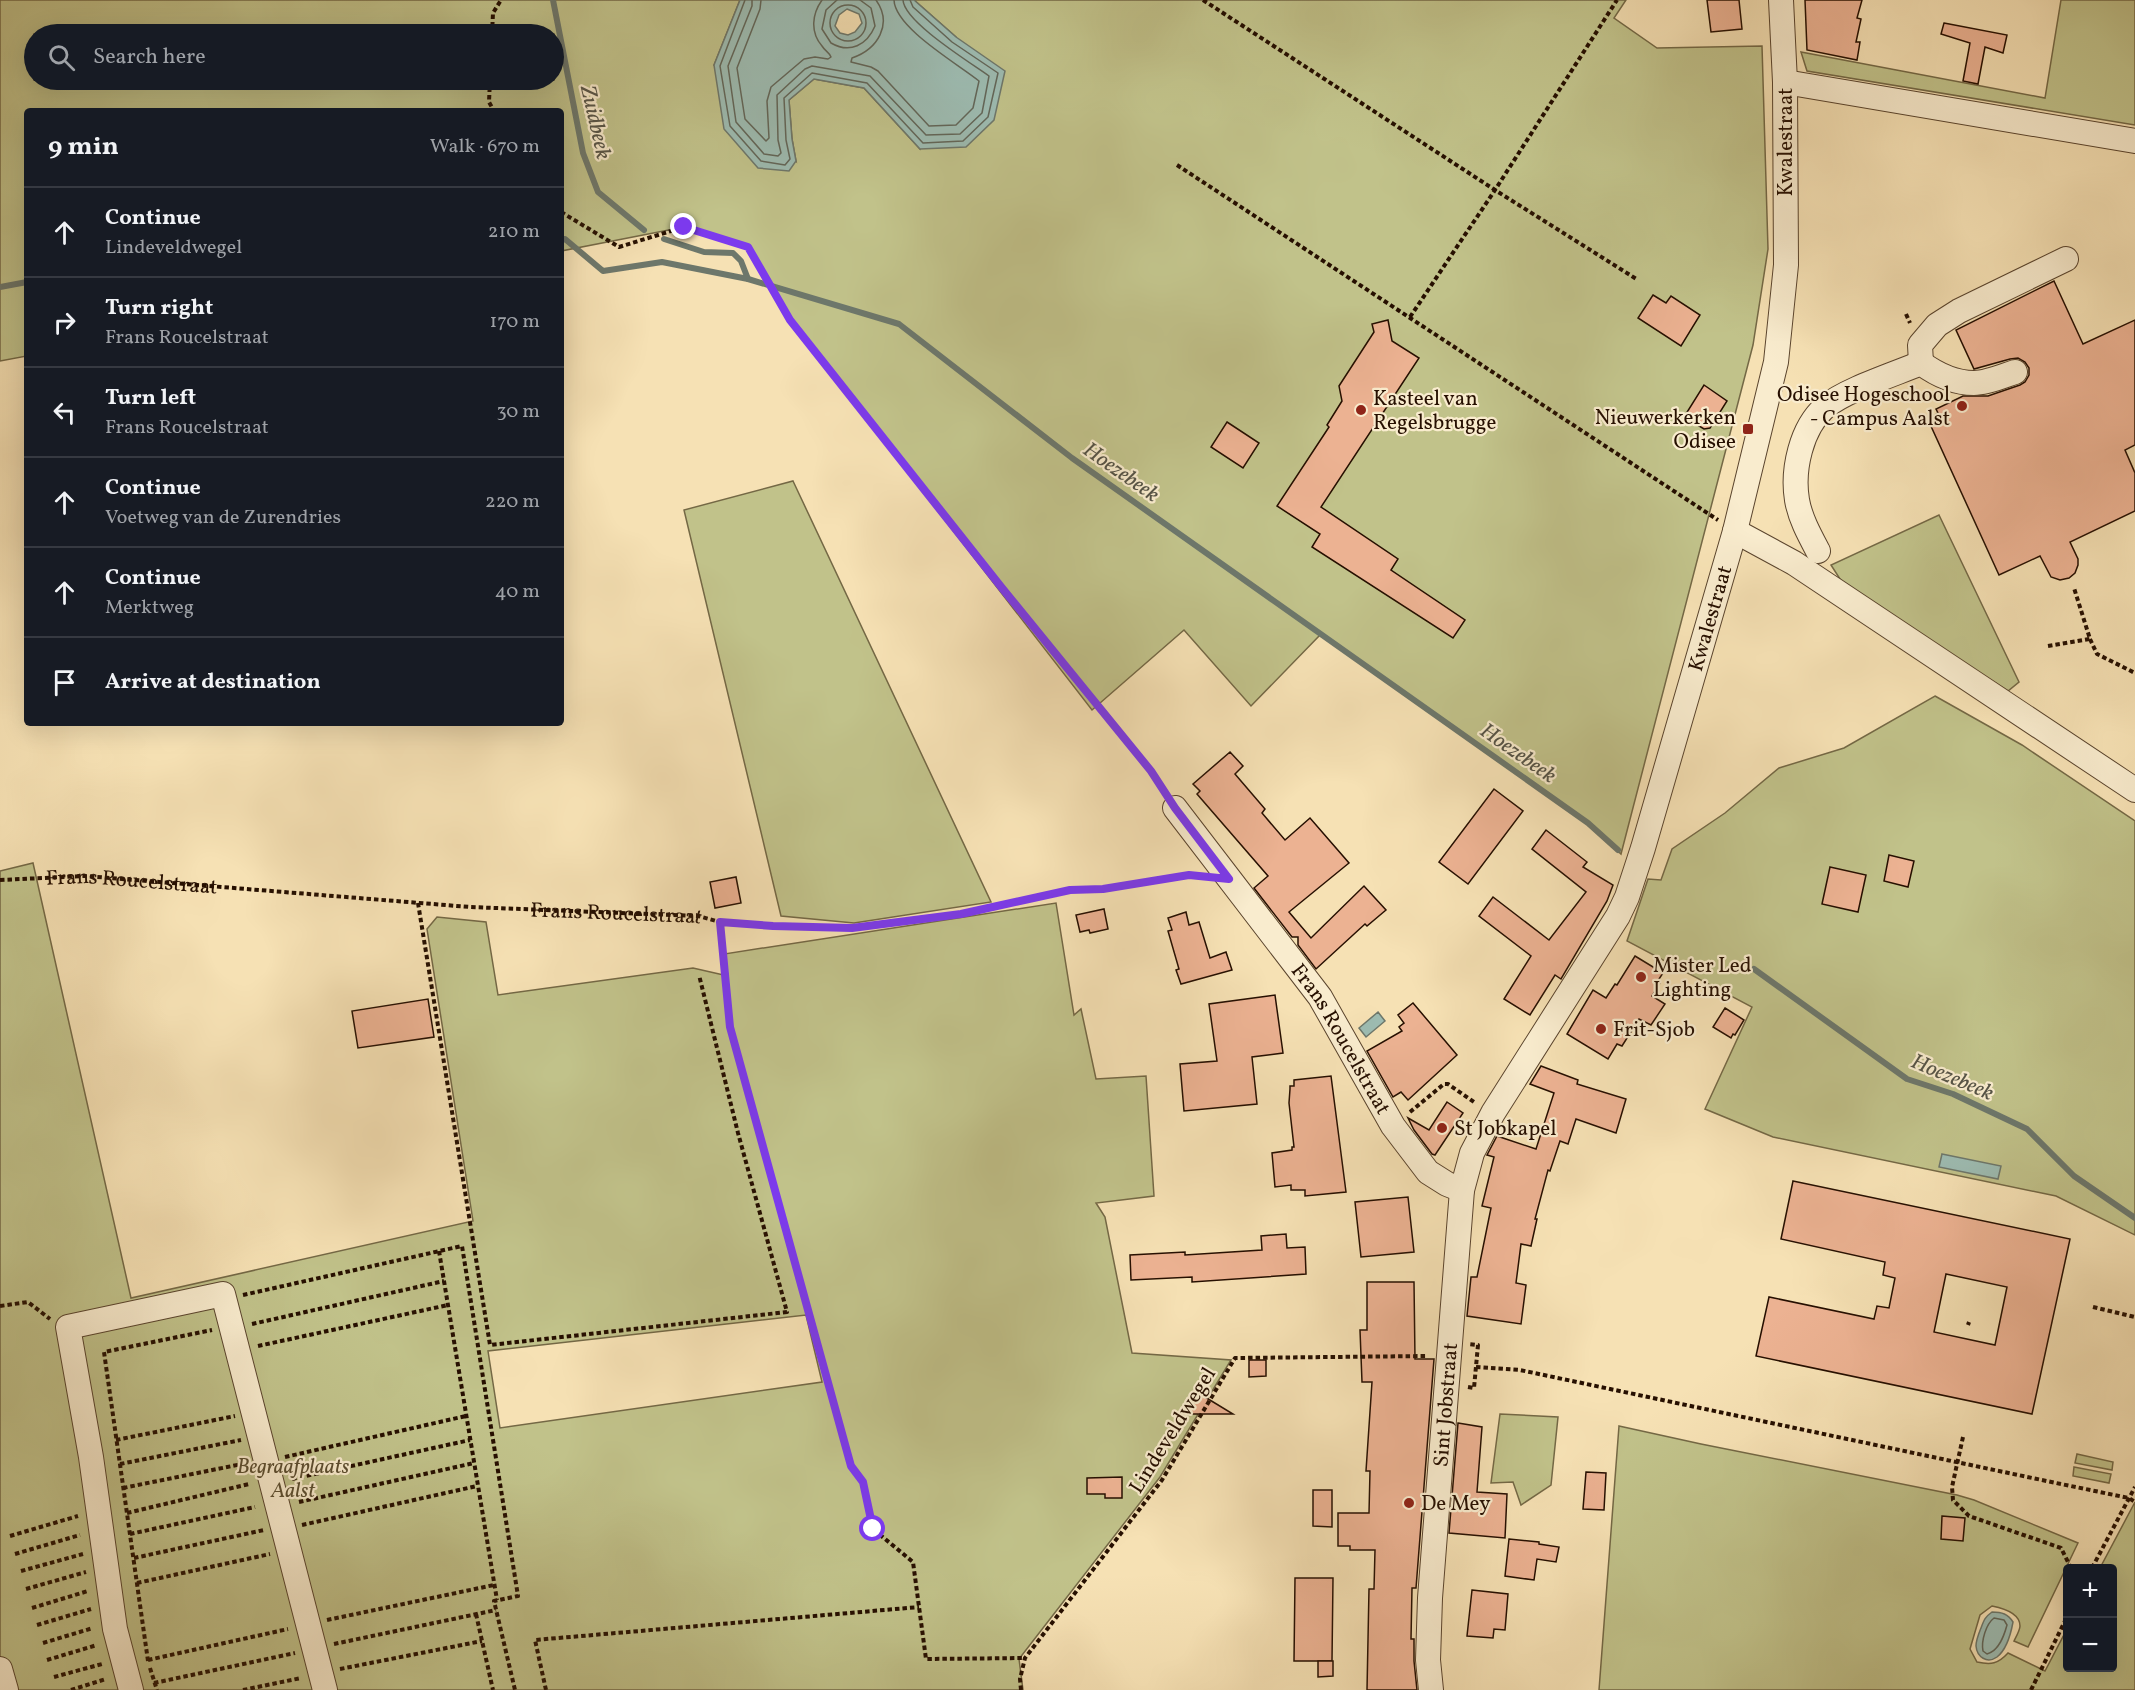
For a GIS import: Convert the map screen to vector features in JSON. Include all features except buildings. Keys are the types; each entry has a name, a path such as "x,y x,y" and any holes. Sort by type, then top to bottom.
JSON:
{"street":[{"name":"Kwalestraat","path":"1462,1190 1472,1153 1493,1113 1618,916 1627,897 1735,531 1776,362 1786,265 1785,82 1780,0"},
{"path":"1785,82 2135,141"},
{"path":"2015,372 1974,383 1947,378 1921,363 1920,345 1937,325 1959,310 2066,259"},
{"path":"1818,551 1797,502 1796,484 1801,450 1811,423 1826,406 1848,393 1921,363"},
{"path":"1735,531 1794,563 2135,790"},
{"name":"Frans Roucelstraat","path":"1175,808 1320,997 1393,1126 1428,1172 1462,1190"},
{"name":"Sint Jobstraat","path":"1431,1690 1428,1660 1430,1598 1462,1190"},
{"path":"113,1602 68,1327 223,1294 322,1682"},
{"path":"0,1669 6,1690"}],"path":[{"path":"492,24 493,13 501,0"},
{"path":"1203,0 1638,280"},
{"path":"1410,317 1617,0"},
{"path":"490,90 489,102 492,108"},
{"path":"1177,165 1735,531"},
{"path":"564,214 619,247 684,227 748,247 790,320 1002,588 1151,771 1175,808"},
{"path":"2074,588 2097,654 2135,673"},
{"path":"2048,646 2090,639"},
{"name":"Frans Roucelstraat","path":"0,880 86,876 470,907 698,916 720,922 852,928 961,914 1070,890 1103,889 1189,875 1229,879"},
{"path":"418,903 490,1345 787,1312 738,1133 699,975"},
{"path":"720,922 730,1027 851,1466 863,1482 873,1529 914,1562 926,1659 1025,1658 1020,1679 1022,1690"},
{"path":"1393,1126 1444,1084 1448,1084 1493,1113"},
{"path":"224,1299 462,1246 518,1596 494,1600 515,1690"},
{"path":"440,1251 497,1600"},
{"path":"233,1335 444,1281"},
{"path":"0,1305 28,1302 63,1327 68,1327"},
{"path":"157,1690 148,1660 104,1352 448,1305"},
{"path":"2093,1307 2135,1317"},
{"name":"Lindeveldwegel","path":"1025,1658 1162,1480 1235,1358 1449,1356"},
{"path":"1476,1367 1520,1370 2129,1498 2135,1502"},
{"path":"116,1440 253,1412"},
{"path":"133,1558 274,1493 466,1416"},
{"path":"1963,1437 1952,1487 1953,1500 1969,1516 2061,1548 2069,1564"},
{"path":"130,1534 470,1440"},
{"path":"127,1513 474,1463"},
{"path":"120,1464 274,1493"},
{"path":"123,1488 274,1493 477,1486"},
{"path":"2094,1564 2135,1487"},
{"path":"137,1584 274,1493"},
{"path":"10,1536 113,1602"},
{"path":"15,1554 113,1602"},
{"path":"21,1571 113,1602"},
{"path":"148,1660 494,1585"},
{"path":"26,1589 113,1602"},
{"path":"32,1608 113,1602"},
{"path":"37,1625 113,1602"},
{"path":"43,1643 113,1602"},
{"path":"47,1660 113,1602"},
{"path":"54,1677 113,1602"},
{"path":"71,1690 113,1602"},
{"path":"546,1690 535,1640 919,1607"},
{"path":"154,1683 496,1610"},
{"path":"476,1614 493,1690"},
{"path":"2031,1690 2066,1618"},
{"path":"243,1690 322,1682 482,1641"}],"green space":[{"path":"0,0 740,0 714,65 796,161 789,100 814,79 864,88 920,149 956,37 914,0 1626,0 1614,18 1657,48 1762,46 1768,249 1753,345 1621,854 1588,823 1321,634 1251,706 1184,630 1092,710 790,320 748,247 684,227 564,250 564,108 24,108 24,357 0,361"},
{"path":"2061,0 2135,0 2135,125 1807,71 1801,52 2045,98"},
{"path":"793,481 991,902 854,923 781,916 684,510"},
{"path":"1939,515 2019,682 2008,691 1847,590 1831,565"},
{"path":"1935,696 2022,745 2135,821 2135,1235 2056,1196 1773,1137 1705,1109 1752,1007 1627,941 1648,879 1661,880 1672,849 1725,813 1779,768 1844,748"},
{"name":"Begraafplaats Aalst","path":"33,863 131,1298 473,1221 427,929 437,917 486,922 498,995 693,968 728,976 724,954 1056,903 1074,1015 1081,1009 1096,1079 1146,1076 1154,1196 1096,1203 1105,1217 1132,1353 1231,1360 1160,1477 1019,1659 1023,1690 0,1690 0,871","holes":["806,1315 822,1382 500,1428 488,1351"]},
{"path":"1500,1414 1558,1417 1551,1485 1521,1505 1513,1482 1491,1483"},
{"path":"1619,1426 1957,1495 2078,1543 2068,1564 2063,1564 2063,1574 2028,1647 2014,1641 2020,1626 2014,1614 1992,1606 1980,1615 1970,1649 1977,1662 1982,1663 1997,1661 2008,1653 2045,1671 2063,1637 2063,1672 2117,1672 2117,1564 2102,1564 2135,1502 2135,1690 1599,1690"},
{"path":"2077,1454 2113,1462 2112,1470 2075,1463"},
{"path":"2074,1467 2111,1474 2109,1483 2073,1476"}],"water":[{"path":"740,0 914,0 956,37 1005,71 994,120 966,147 920,149 864,88 814,79 789,100 796,161 789,171 758,168 724,129 714,65","holes":["847,9 859,14 862,23 855,32 848,35 840,33 835,26 839,15"]},
{"path":"1378,1012 1385,1021 1366,1037 1359,1028"},
{"path":"1942,1154 2001,1166 1998,1179 1939,1167"},
{"path":"1992,1612 2004,1614 2013,1622 2003,1650 1997,1657 1990,1660 1978,1653 1976,1644 1984,1621"}],"waterway":[{"name":"Zuidbeek","path":"553,0 558,24"},
{"name":"Zuidbeek","path":"564,56 583,153 598,192 644,230"},
{"name":"Hoezebeek","path":"564,239 603,271 662,262 748,279 899,324 1072,458 1588,823 1618,850"},
{"name":"Zuidbeek","path":"664,239 704,252 733,253 741,261 748,279"},
{"name":"Hoezebeek","path":"0,287 24,283"},
{"name":"Hoezebeek","path":"1754,969 1907,1079 1953,1094 2027,1129 2074,1176 2135,1218"}],"place":[{"name":"Odisee Hogeschool - Campus Aalst","path":"1962,406"},
{"name":"Kasteel van Regelsbrugge","path":"1361,410"},
{"name":"Nieuwerkerken Odisee","path":"1748,429"},
{"name":"Mister Led Lighting","path":"1641,977"},
{"name":"Frit-Sjob","path":"1601,1029"},
{"name":"St Jobkapel","path":"1442,1128"},
{"name":"De Mey","path":"1409,1503"}],"route":[{"path":"684,227 748,247 790,320 1002,588 1151,771 1175,808 1229,879 1189,875 1103,889 1070,890 961,914 852,928 720,922 730,1027 851,1466 863,1482 873,1529"}]}
